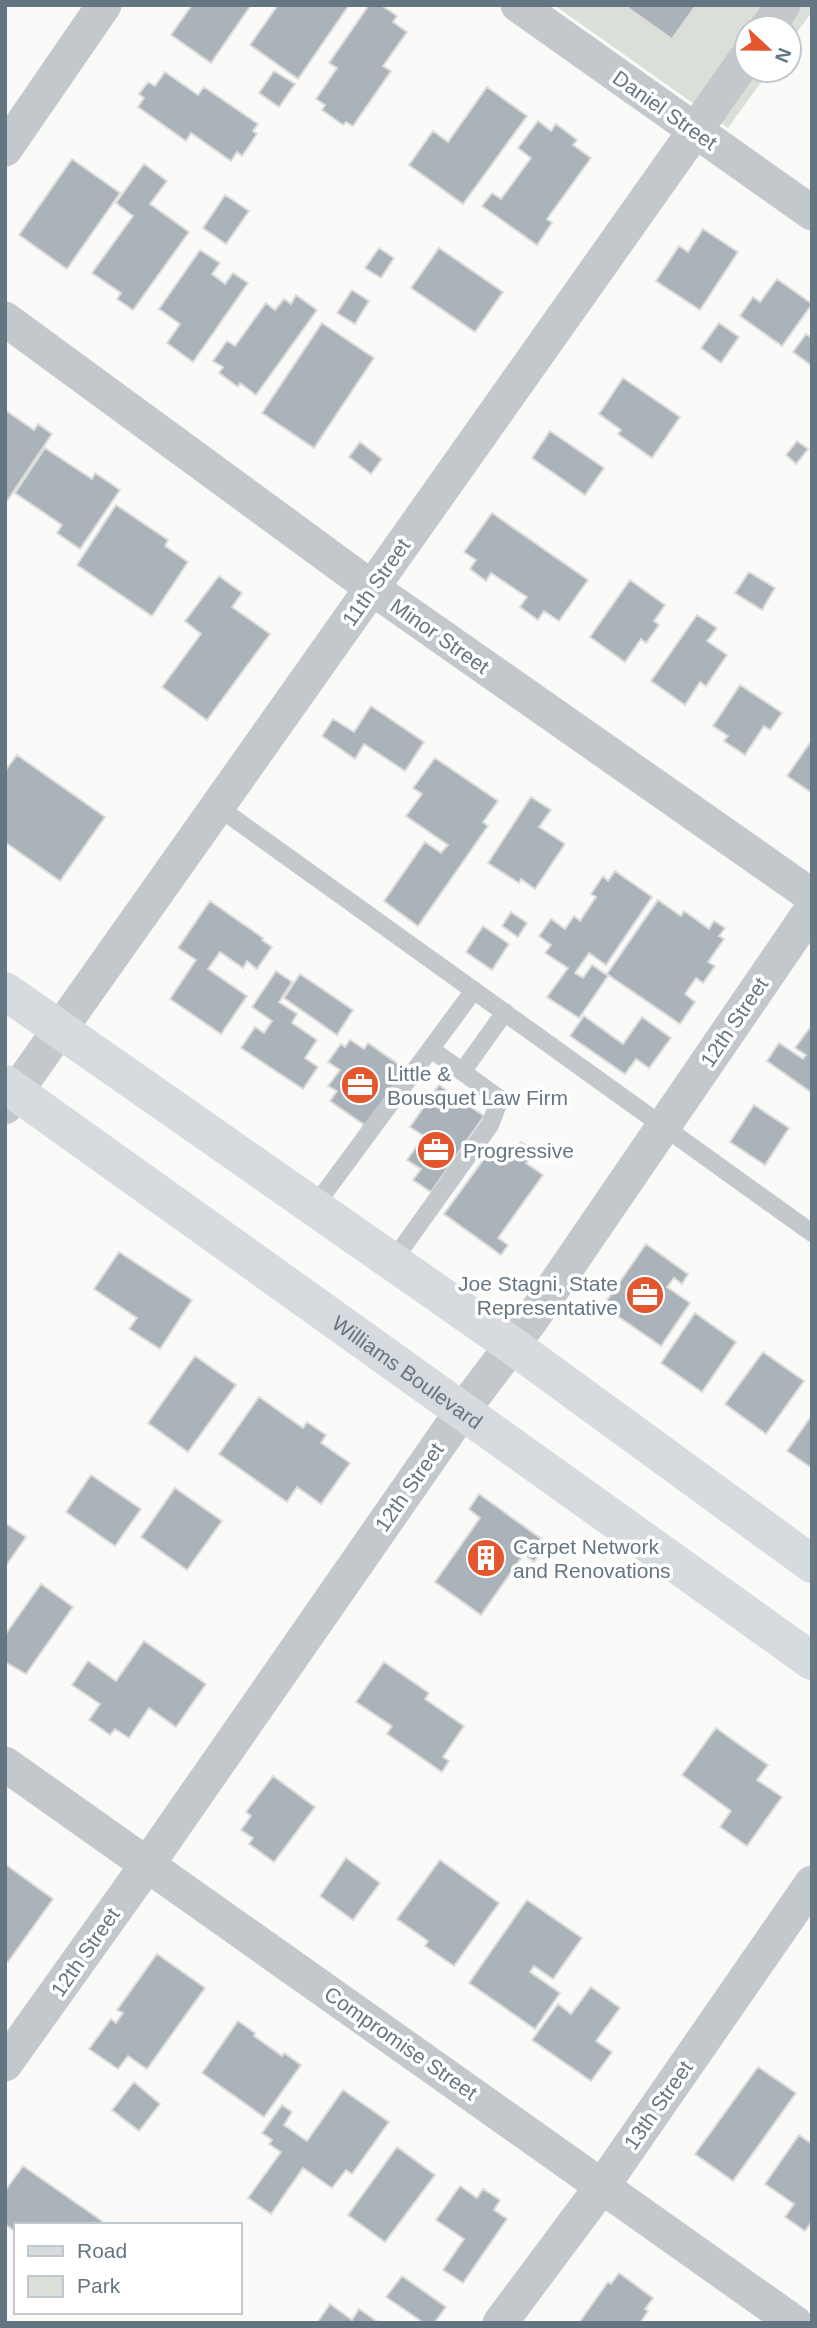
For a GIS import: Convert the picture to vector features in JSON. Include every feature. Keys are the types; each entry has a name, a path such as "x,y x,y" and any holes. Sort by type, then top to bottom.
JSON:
{"main road":[{"path":"5,991 513,1346 812,1564"},
{"name":"Williams Boulevard","path":"9,1094 463,1410 812,1661"}],"street":[{"path":"5,149 104,5"},
{"name":"Daniel Street","path":"518,5 812,214"},
{"name":"11th Street","path":"9,1094 60,1030 733,77"},
{"name":"Minor Street","path":"5,319 372,588 812,896"},
{"name":"12th Street","path":"5,2064 147,1865 463,1410 513,1346 812,909"},
{"name":"Compromise Street","path":"5,1764 796,2323"},
{"name":"13th Street","path":"500,2323 603,2185 812,1883"}],"lane":[{"path":"218,807 812,1233"},
{"path":"314,1207 474,990"},
{"path":"462,1072 505,1012"},
{"path":"392,1262 490,1125 500,1099 431,1049"}],"green space":[{"path":"554,5 812,5 812,12 803,24 803,14 733,14 733,84 760,84 728,128"}],"building":[{"path":"192,5 251,5 211,63 171,35"},
{"path":"278,5 349,5 298,79 250,45"},
{"path":"369,5 381,5 397,16 393,22 407,32 383,66 391,71 353,126 346,122 343,125 322,110 325,105 316,99 337,68 329,63"},
{"path":"624,5 696,5 672,39"},
{"path":"274,71 295,84 279,107 259,93"},
{"path":"165,72 198,95 204,87 258,124 253,131 257,134 242,156 237,152 231,161 191,133 186,141 138,107 144,98 139,94 148,82 155,86"},
{"path":"487,87 527,116 463,204 409,165 433,131 448,142"},
{"path":"538,121 551,131 556,124 577,140 573,145 591,158 547,219 552,223 537,245 482,206 492,193 501,199 531,158 518,148"},
{"path":"72,159 120,193 67,269 19,235"},
{"path":"144,164 167,181 150,204 189,232 133,310 117,299 121,293 92,273 133,216 116,203"},
{"path":"225,195 249,211 226,244 203,228"},
{"path":"703,229 738,252 700,310 656,281 679,246 688,252"},
{"path":"379,248 394,258 381,278 365,268"},
{"path":"439,248 503,292 475,332 411,288"},
{"path":"200,250 220,263 212,274 225,284 233,273 248,283 193,362 167,343 180,324 159,309"},
{"path":"777,279 812,304 782,346 740,316 753,297 760,302"},
{"path":"352,290 369,301 355,324 337,313"},
{"path":"296,295 317,310 256,395 240,383 238,387 219,373 223,367 213,361 227,341 235,346 266,303 275,310 284,299 291,304"},
{"path":"322,323 374,358 314,448 262,413"},
{"path":"719,323 739,337 721,363 701,348"},
{"path":"806,334 812,338 812,366 793,352"},
{"path":"623,378 680,417 652,458 618,434 621,430 599,414"},
{"path":"5,410 34,430 38,424 52,434 5,504"},
{"path":"550,431 604,468 585,495 532,458"},
{"path":"797,441 808,449 796,464 786,455"},
{"path":"360,442 382,459 371,474 349,457"},
{"path":"45,448 92,479 95,473 120,490 80,549 57,533 62,525 15,493"},
{"path":"116,505 168,540 165,546 188,562 152,616 77,565"},
{"path":"492,513 588,580 559,621 544,611 538,620 520,607 527,597 491,573 486,581 470,569 476,560 464,552"},
{"path":"749,572 775,588 762,610 735,593"},
{"path":"219,576 242,593 232,607 270,634 207,720 162,687 201,634 185,621"},
{"path":"630,580 665,605 654,621 659,625 646,643 641,639 625,662 590,637"},
{"path":"697,615 717,628 707,641 727,655 706,686 700,682 685,705 651,681"},
{"path":"740,685 782,713 770,730 764,726 745,755 724,741 728,736 713,726"},
{"path":"371,706 424,742 405,771 364,744 355,759 322,736 333,719 354,732"},
{"path":"812,740 812,793 787,776"},
{"path":"17,755 105,817 60,881 5,842 5,771"},
{"path":"435,758 498,801 483,822 488,826 418,926 384,901 425,842 441,853 448,845 406,816 422,794 413,788"},
{"path":"531,797 551,810 539,827 565,844 535,889 521,879 519,883 488,863"},
{"path":"615,871 652,897 606,965 589,953 575,973 583,978 592,965 608,976 579,1018 547,997 568,968 545,953 551,945 539,936 551,919 565,929 574,916 580,921 596,897 591,894 603,876 608,881"},
{"path":"658,900 681,916 684,911 709,929 714,921 725,928 719,936 724,939 708,962 715,966 703,983 696,978 685,994 695,1002 680,1024 607,974"},
{"path":"210,901 272,947 257,969 247,961 243,968 220,952 208,969 247,996 221,1034 170,999 196,960 178,948"},
{"path":"511,912 527,923 518,937 502,926"},
{"path":"483,926 509,944 492,970 466,952"},
{"path":"276,971 292,982 279,1002 297,1014 292,1023 317,1040 305,1058 318,1067 303,1089 241,1048 255,1027 264,1033 272,1021 252,1007"},
{"path":"300,974 353,1010 337,1035 284,998"},
{"path":"584,1016 623,1044 642,1017 671,1038 649,1068 636,1059 625,1074 570,1036"},
{"path":"812,1025 812,1093 767,1061 779,1043 803,1059 806,1055 795,1048"},
{"path":"350,1040 364,1049 368,1043 405,1069 366,1126 330,1101 337,1091 328,1086 340,1070 328,1062 341,1044 345,1047"},
{"path":"439,1085 484,1116 431,1192 413,1180 421,1169 407,1160 424,1136 410,1127"},
{"path":"754,1105 789,1128 765,1165 730,1142"},
{"path":"521,1142 535,1152 526,1163 543,1175 498,1238 508,1245 501,1255 444,1214 494,1145 510,1157"},
{"name":"Joe Stagni, State Representative","path":"646,1244 688,1274 682,1284 674,1278 667,1287 690,1303 661,1346 603,1306"},
{"path":"119,1252 192,1300 160,1349 129,1329 137,1318 94,1289"},
{"path":"695,1313 736,1342 702,1392 661,1363"},
{"path":"763,1352 804,1381 766,1434 725,1404"},
{"path":"195,1356 236,1385 188,1452 148,1423"},
{"path":"259,1397 303,1428 307,1422 326,1435 321,1443 350,1463 321,1504 297,1487 287,1502 219,1454"},
{"path":"812,1415 812,1468 787,1451"},
{"path":"91,1475 141,1509 115,1546 66,1512"},
{"path":"175,1488 222,1521 187,1570 141,1537"},
{"name":"Carpet Network and Renovations","path":"479,1494 547,1543 534,1562 524,1554 481,1615 435,1582 480,1518 469,1509"},
{"path":"5,1523 26,1537 5,1567"},
{"path":"41,1584 73,1607 26,1674 5,1662 5,1635"},
{"path":"144,1641 206,1684 176,1727 149,1708 129,1738 115,1729 110,1735 89,1720 100,1704 72,1685 88,1661 116,1681"},
{"path":"384,1662 429,1693 425,1699 464,1726 443,1757 449,1761 442,1772 387,1734 392,1726 356,1702"},
{"path":"716,1728 768,1765 757,1780 782,1797 747,1846 720,1827 731,1811 682,1775"},
{"path":"273,1776 315,1807 274,1862 249,1844 253,1838 241,1830 251,1816 246,1812"},
{"path":"346,1858 380,1883 353,1920 320,1896"},
{"path":"440,1860 499,1903 454,1966 425,1946 428,1941 397,1919"},
{"path":"5,1864 53,1899 8,1962 5,1960"},
{"path":"527,1900 582,1938 553,1979 534,1966 530,1972 560,1993 535,2029 469,1983"},
{"path":"157,1954 205,1988 147,2069 128,2056 118,2069 89,2049 111,2019 116,2023 123,2013 117,2010"},
{"path":"591,1987 620,2008 596,2041 612,2052 591,2081 532,2040 558,2004 571,2014"},
{"path":"238,2021 282,2056 284,2053 301,2065 264,2117 202,2073"},
{"path":"758,2067 796,2093 733,2181 695,2154"},
{"path":"134,2082 160,2104 139,2131 112,2110"},
{"path":"343,2090 389,2122 352,2174 346,2170 332,2188 303,2168 271,2214 248,2198 281,2152 269,2144 272,2140 262,2133 282,2105 292,2112 284,2125 307,2141"},
{"path":"799,2135 812,2144 812,2221 805,2231 785,2217 794,2204 765,2184"},
{"path":"397,2147 435,2175 385,2242 348,2215"},
{"path":"23,2166 102,2221 14,2223 14,2231 5,2224 5,2191"},
{"path":"460,2186 477,2198 483,2189 500,2200 494,2210 507,2219 463,2283 443,2270 464,2239 436,2220"},
{"path":"619,2273 653,2298 640,2323 579,2323 608,2282 611,2284"},
{"path":"402,2276 446,2307 434,2323 424,2323 386,2297"},
{"path":"330,2304 352,2320 359,2309 379,2323 317,2323"}],"place":[{"name":"Little & Bousquet Law Firm","path":"360,1085"},
{"name":"Progressive","path":"436,1150"},
{"name":"Joe Stagni, State Representative","path":"645,1295"},
{"name":"Carpet Network and Renovations","path":"486,1558"}]}
